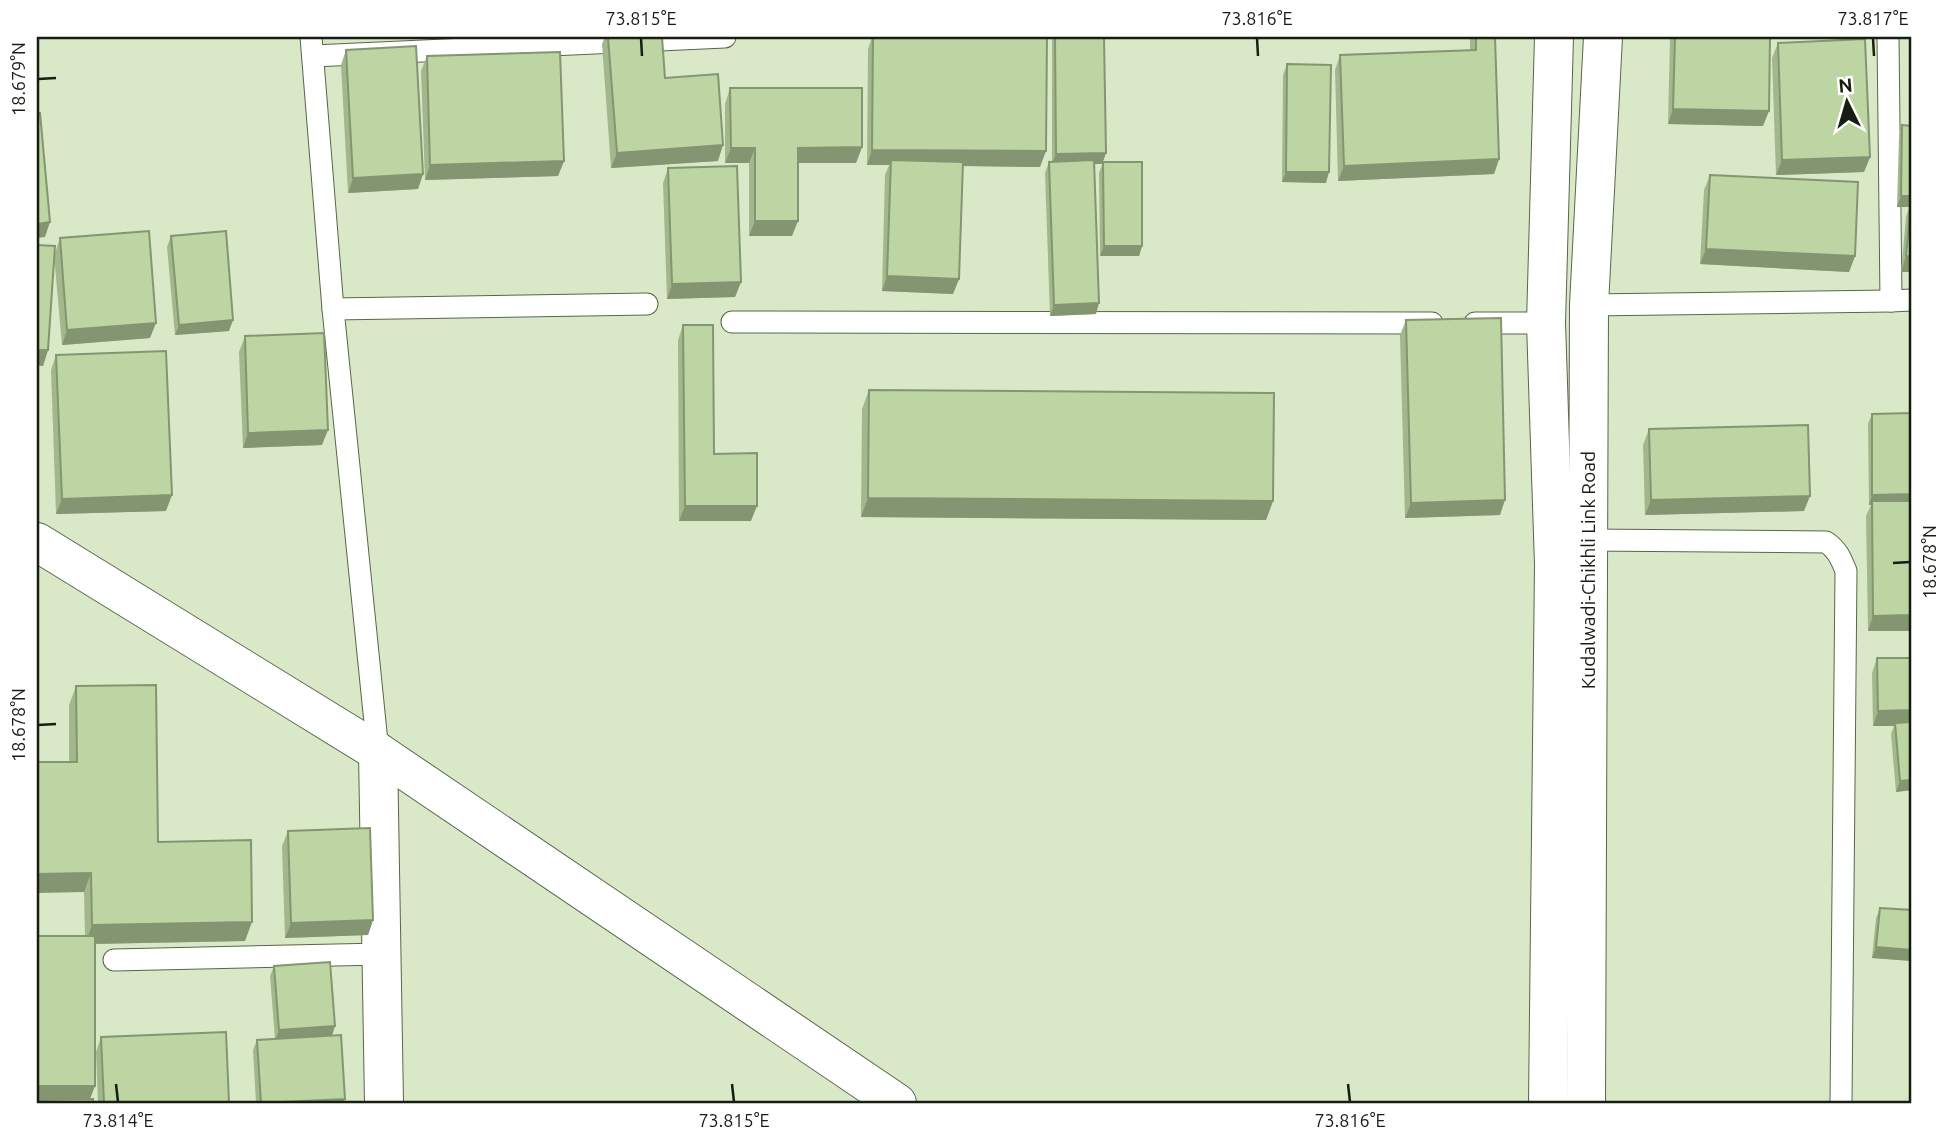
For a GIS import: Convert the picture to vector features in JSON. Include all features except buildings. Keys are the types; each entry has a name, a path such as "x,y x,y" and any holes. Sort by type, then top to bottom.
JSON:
{"main road":[{"name":"Kudalwadi-Chikhli Link Road","path":"1548,1103 1554,565 1546,323 1553,37"},
{"name":"Kudalwadi-Chikhli Link Road","path":"1586,1103 1589,305 1603,37"},
{"path":"37,542 378,752 898,1103"},
{"path":"378,752 384,1103"}],"lane":[{"path":"378,752 333,309 312,47 725,37"},
{"path":"1888,37 1891,301"},
{"path":"1589,305 1912,300"},
{"path":"333,309 648,304"},
{"path":"732,322 1546,323"},
{"path":"1588,540 1826,542 1836,549 1846,571 1841,1103"},
{"path":"114,960 382,954"}]}
